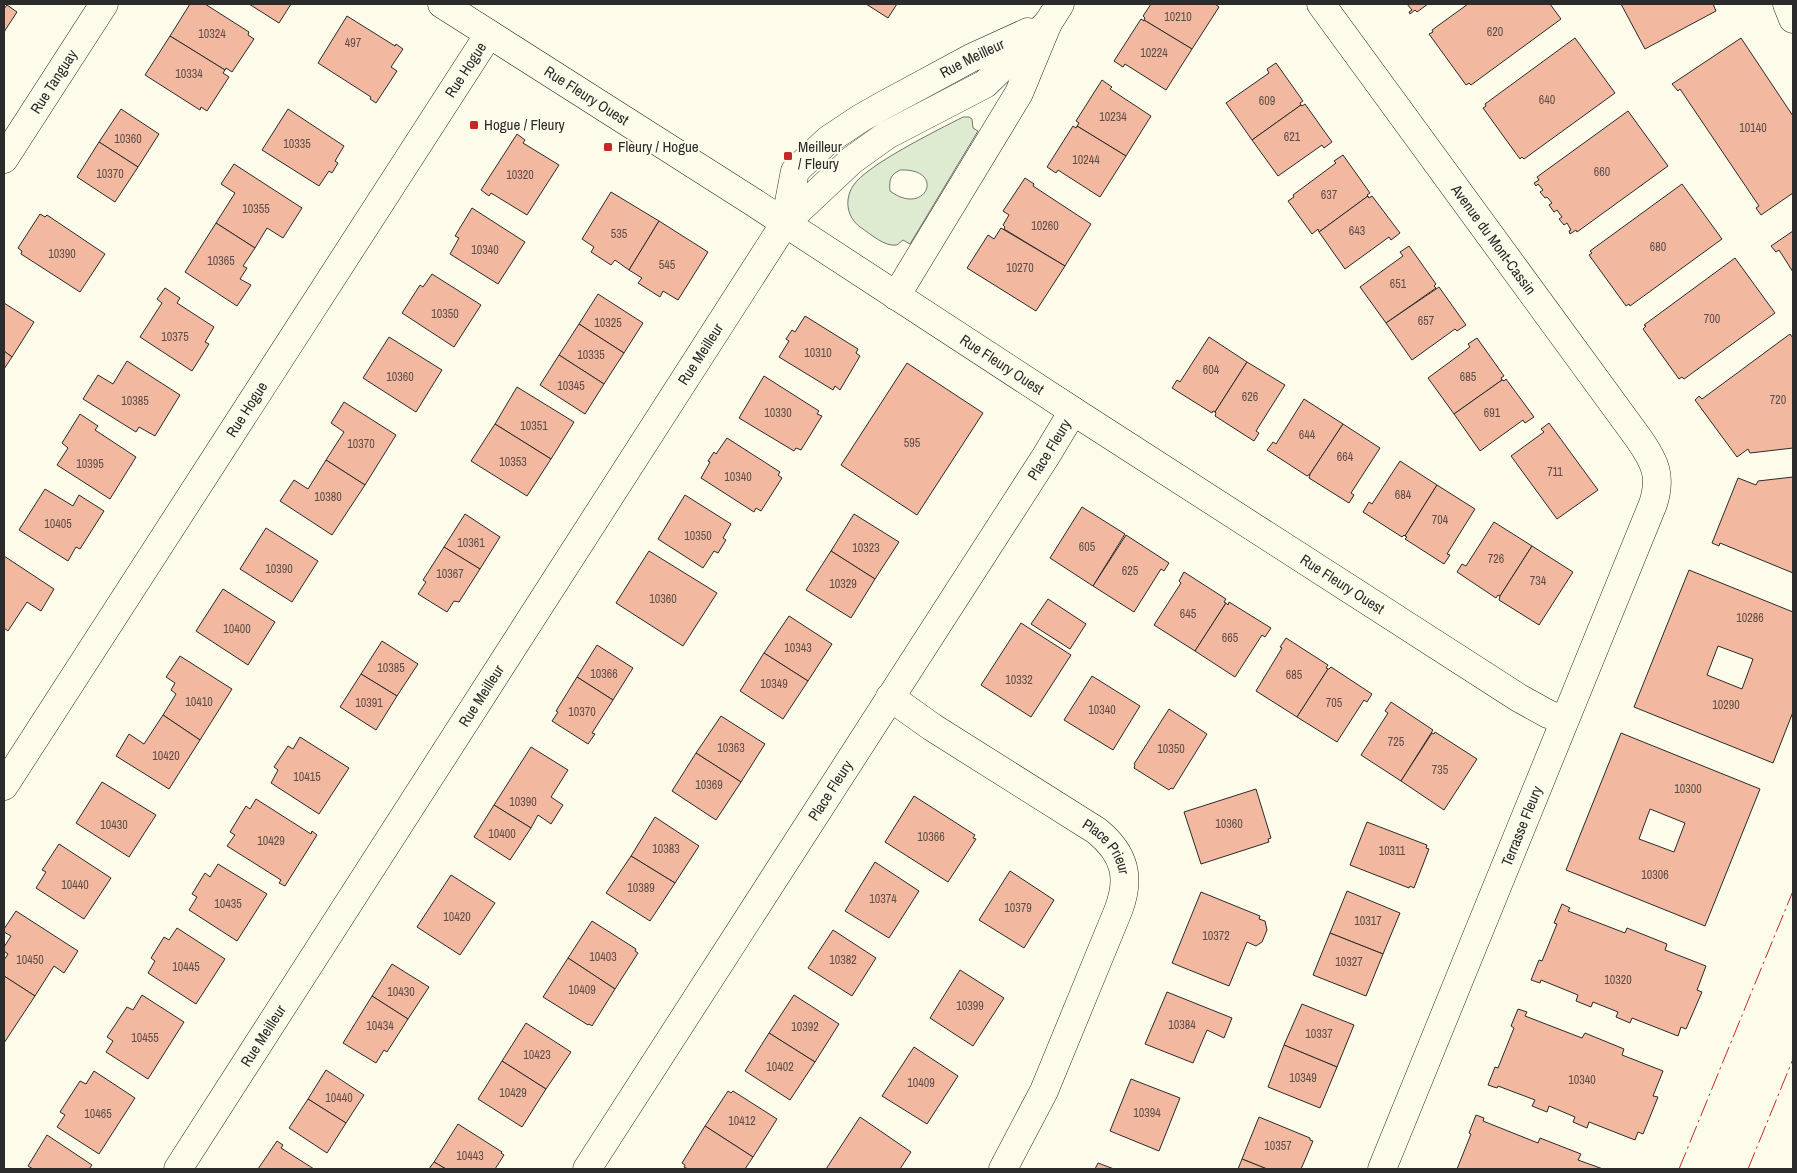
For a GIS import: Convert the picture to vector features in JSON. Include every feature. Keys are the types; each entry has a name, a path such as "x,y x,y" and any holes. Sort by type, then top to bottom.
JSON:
{"street":[{"name":"Rue Tanguay","path":"4,159 104,4"},
{"name":"Rue Fleury Ouest","path":"442,4 785,223 1519,698 1548,714 1564,720"},
{"name":"Avenue du Mont-Cassin","path":"1321,4 1639,439 1653,462 1658,482"},
{"path":"1787,4 1793,18"},
{"name":"Rue Meilleur","path":"178,1169 785,223 852,160 868,148 984,84 1054,14"},
{"name":"Rue Meilleur","path":"896,296 1019,94 1054,14"},
{"name":"Rue Hogue","path":"4,786 489,34"},
{"name":"Place Fleury","path":"587,1169 1046,456 1073,411"},
{"name":"Terrasse Fleury","path":"1382,1169 1653,504 1658,482"},
{"name":"Place Prieur","path":"890,698 1097,831 1112,845 1122,863 1125,884 1121,904 1044,1091 1003,1169"}],"green space":[{"path":"963,117 972,119 973,128 978,131 910,244 903,240 897,245 887,244 860,227 852,218 848,208 848,197 853,186 860,178 887,158","holes":["900,170 915,171 923,176 927,183 926,190 921,196 913,199 903,198 890,191 890,181 894,174"]}],"building":[{"path":"190,4 205,4 249,32 248,35 254,39 232,72 226,68 225,70 170,36"},
{"path":"249,4 291,4 279,23"},
{"path":"866,4 897,4 888,18"},
{"path":"1151,4 1215,4 1219,7 1192,49 1144,20 1143,16"},
{"path":"1407,4 1428,4 1417,12 1415,10 1410,14 1409,12 1412,10"},
{"path":"1468,4 1550,4 1561,19 1471,85 1469,83 1466,85 1429,34"},
{"path":"1621,4 1713,4 1716,11 1645,49"},
{"path":"7,5 17,12 4,32 4,9"},
{"path":"347,16 403,49 391,67 397,71 376,103 370,99 371,97 318,63"},
{"path":"1141,19 1192,49 1166,90 1125,64 1123,67 1114,61"},
{"path":"170,36 225,70 223,73 229,77 207,111 201,107 200,110 145,75"},
{"path":"1575,38 1615,93 1524,159 1522,157 1520,159 1483,108 1486,106 1485,104"},
{"path":"1741,38 1793,116 1793,193 1761,215 1756,208 1759,206 1680,89 1678,91 1672,84"},
{"path":"1276,63 1303,101 1300,103 1301,105 1252,140 1226,103 1269,73 1267,69"},
{"path":"1102,80 1112,87 1110,89 1151,116 1126,156 1077,126 1079,123 1076,121"},
{"path":"1305,104 1332,142 1324,148 1322,145 1278,176 1252,140"},
{"path":"121,109 159,134 138,167 99,142"},
{"path":"288,109 344,146 335,161 338,163 332,173 329,171 319,186 262,150"},
{"path":"1628,111 1668,166 1577,232 1576,230 1570,234 1569,231 1571,230 1567,223 1564,225 1559,219 1562,217 1557,210 1554,212 1549,205 1552,203 1540,192 1543,190 1538,184 1536,186 1534,183 1539,180 1537,177"},
{"path":"1073,126 1076,128 1077,126 1126,156 1100,197 1058,170 1056,173 1047,167"},
{"path":"517,134 525,140 523,143 559,165 527,215 491,193 489,196 481,190"},
{"path":"99,142 138,167 115,202 77,177"},
{"path":"1343,155 1370,193 1319,232 1318,229 1312,234 1288,201 1294,197 1293,195 1336,163 1334,161"},
{"path":"234,164 302,208 283,238 267,228 255,248 216,223 235,193 221,184"},
{"path":"1025,178 1034,184 1033,186 1091,224 1065,266 1004,229 1003,225 1009,215 1003,211"},
{"path":"1682,184 1722,239 1630,306 1629,304 1626,306 1589,255 1592,253 1590,251"},
{"path":"611,192 659,221 629,270 615,260 611,265 591,252 594,247 582,239"},
{"path":"1368,196 1369,198 1372,196 1400,233 1391,240 1389,237 1345,269 1319,232"},
{"path":"472,208 525,242 498,284 450,254 459,238 455,236"},
{"path":"40,214 45,217 47,215 105,254 80,292 21,254 22,251 18,248"},
{"path":"659,221 708,252 678,300 663,291 660,297 638,283 642,278 629,270"},
{"path":"216,223 255,248 243,266 247,268 240,279 251,285 237,306 185,272"},
{"path":"1001,228 1065,266 1036,311 967,268 988,235 994,239"},
{"path":"1793,231 1793,272 1779,250 1776,252 1771,246"},
{"path":"1409,246 1436,284 1434,286 1436,288 1386,323 1360,287 1403,256 1400,252"},
{"path":"1735,258 1775,313 1684,379 1682,377 1679,379 1643,329 1646,326 1644,325"},
{"path":"432,274 481,305 454,347 402,313 420,285 423,287"},
{"path":"1439,287 1466,325 1457,331 1455,329 1412,360 1386,323"},
{"path":"165,288 180,298 177,303 214,327 205,342 209,344 192,371 140,337 162,303 157,299"},
{"path":"598,294 643,323 624,353 579,324"},
{"path":"4,303 34,322 12,357 4,351"},
{"path":"805,316 858,349 856,353 860,356 840,390 835,386 833,390 779,357 789,341 786,339 792,330 795,332"},
{"path":"579,324 624,353 604,384 559,355"},
{"path":"1790,334 1793,338 1793,448 1750,453 1748,449 1737,457 1695,400 1699,396 1702,399"},
{"path":"389,337 442,370 416,412 363,378"},
{"path":"1209,337 1247,362 1215,412 1213,411 1212,413 1172,388 1177,380 1180,382"},
{"path":"1477,338 1504,376 1501,378 1502,380 1454,414 1428,378 1470,347 1468,344"},
{"path":"4,351 12,357 4,369"},
{"path":"559,355 604,384 585,414 540,385"},
{"path":"127,361 180,395 155,436 139,427 136,432 83,399 98,375 113,384"},
{"path":"1247,362 1285,385 1256,431 1259,433 1254,441 1215,416 1215,412"},
{"path":"907,363 983,413 917,515 841,465"},
{"path":"764,376 819,411 817,414 822,416 801,450 796,448 794,451 739,418"},
{"path":"1506,379 1534,417 1525,423 1523,420 1480,451 1454,414"},
{"path":"517,387 574,422 551,459 495,424"},
{"path":"1304,399 1343,424 1307,476 1267,450 1273,442 1276,444"},
{"path":"344,402 396,435 365,485 326,460 344,432 331,423"},
{"path":"80,414 98,426 95,430 136,457 110,499 57,465 68,448 62,443"},
{"path":"1549,423 1598,490 1557,519 1511,456 1544,432 1541,429"},
{"path":"495,424 551,459 527,496 471,461"},
{"path":"1343,424 1380,448 1351,493 1354,495 1349,503 1309,478"},
{"path":"727,438 780,472 778,475 782,478 761,511 756,508 754,512 701,478 710,462 708,461 714,452 716,454"},
{"path":"326,460 365,485 332,535 280,501 294,480 308,489"},
{"path":"1400,461 1437,485 1405,536 1402,537 1363,512 1369,502 1372,504"},
{"path":"1793,477 1793,573 1720,543 1719,546 1712,543 1738,478 1756,485 1758,481"},
{"path":"1437,485 1475,509 1447,554 1450,555 1444,564 1405,539 1407,537 1405,536"},
{"path":"45,489 73,506 79,495 104,511 80,549 76,547 68,561 19,530"},
{"path":"685,495 731,524 723,538 726,540 718,553 714,551 703,568 658,539"},
{"path":"1082,507 1125,534 1093,586 1050,558"},
{"path":"465,514 500,537 480,569 444,547"},
{"path":"854,514 899,542 875,579 831,551"},
{"path":"1494,522 1532,546 1500,596 1498,595 1496,598 1457,572 1462,564 1466,566"},
{"path":"266,528 318,561 292,602 240,569"},
{"path":"1126,535 1169,563 1164,571 1161,569 1134,612 1093,586"},
{"path":"1532,546 1573,572 1539,625 1499,600"},
{"path":"444,547 480,569 459,602 454,601 447,612 418,594 426,582 423,580"},
{"path":"649,551 717,593 683,646 616,603"},
{"path":"831,551 875,579 851,618 806,590"},
{"path":"4,556 54,589 41,611 27,602 8,631 4,628"},
{"path":"1689,570 1793,612 1793,712 1773,763 1634,707","holes":["1718,646 1753,659 1742,689 1707,675"]},
{"path":"1184,572 1226,599 1224,602 1226,603 1195,651 1154,625 1181,583 1179,581"},
{"path":"223,589 275,622 248,665 196,631"},
{"path":"1048,599 1086,624 1070,649 1031,624"},
{"path":"1229,602 1271,628 1265,637 1262,635 1235,677 1195,651 1226,603 1228,605"},
{"path":"789,616 832,644 808,681 764,653"},
{"path":"1021,623 1071,655 1031,717 981,685"},
{"path":"1286,638 1328,665 1326,668 1328,669 1297,717 1256,691"},
{"path":"382,641 418,664 397,696 361,674"},
{"path":"597,645 633,668 613,700 577,677"},
{"path":"764,653 808,681 783,719 740,691"},
{"path":"180,656 232,689 200,740 163,715 176,694 171,690 175,683 166,677"},
{"path":"1331,667 1372,694 1367,702 1364,700 1337,742 1297,717"},
{"path":"361,674 397,696 376,730 340,707"},
{"path":"1092,676 1140,706 1113,750 1064,720"},
{"path":"577,677 613,700 592,733 595,734 588,744 552,721"},
{"path":"1391,702 1433,730 1401,781 1361,755 1388,713 1385,711"},
{"path":"1169,709 1207,734 1173,789 1169,790 1134,768 1134,764"},
{"path":"163,715 200,740 169,789 116,756 129,734 144,744"},
{"path":"721,716 765,744 741,782 696,753"},
{"path":"1435,732 1477,759 1444,810 1401,781 1432,733 1434,734"},
{"path":"1621,733 1760,789 1705,926 1566,870","holes":["1650,809 1685,823 1674,852 1639,839"]},
{"path":"300,737 349,768 319,814 271,783 278,770 274,767 288,746 293,749"},
{"path":"531,747 568,770 551,797 563,805 551,824 538,815 531,828 494,805"},
{"path":"696,753 741,782 716,820 672,791"},
{"path":"102,782 156,815 129,857 76,823"},
{"path":"1256,789 1271,838 1268,839 1269,842 1201,864 1184,812"},
{"path":"914,796 975,835 973,838 976,839 948,882 885,842"},
{"path":"256,799 311,834 312,831 317,835 285,886 279,883 281,880 227,846 235,835 230,832 246,806 250,809"},
{"path":"494,805 531,828 510,860 474,837"},
{"path":"655,817 699,846 675,883 631,856"},
{"path":"1367,822 1427,845 1426,848 1429,849 1414,888 1410,886 1409,888 1350,865"},
{"path":"59,844 111,878 84,919 36,888 46,872 42,870"},
{"path":"631,856 675,883 650,921 606,893"},
{"path":"875,862 919,891 889,938 845,911"},
{"path":"218,864 267,894 237,941 189,910 197,897 192,894 205,873 210,877"},
{"path":"1010,871 1054,900 1024,948 979,920"},
{"path":"451,875 495,903 460,955 417,927"},
{"path":"1347,891 1400,913 1383,954 1330,933"},
{"path":"1201,892 1260,916 1259,919 1265,921 1267,930 1262,942 1256,946 1247,942 1229,986 1172,963"},
{"path":"1562,904 1570,908 1568,911 1625,933 1627,928 1667,944 1665,950 1706,966 1697,990 1702,992 1686,1029 1681,1027 1678,1036 1632,1018 1630,1023 1616,1017 1618,1012 1593,1002 1591,1007 1576,1001 1578,995 1541,980 1540,983 1531,980 1539,960 1542,961 1557,924 1554,923"},
{"path":"16,911 78,951 64,973 54,966 35,996 4,976 4,960 8,954 4,951 4,947 11,936 4,932 4,929"},
{"path":"592,921 636,949 635,951 638,953 615,989 568,958"},
{"path":"177,928 225,959 196,1004 148,973 155,961 151,958 164,937 169,940"},
{"path":"833,930 876,958 852,996 808,968"},
{"path":"1330,933 1383,954 1366,996 1313,975"},
{"path":"568,958 615,989 592,1026 543,997"},
{"path":"392,964 429,987 408,1019 372,996"},
{"path":"960,970 1004,998 973,1046 930,1018"},
{"path":"4,976 35,996 4,1043"},
{"path":"1167,992 1232,1018 1224,1038 1207,1030 1193,1063 1145,1044"},
{"path":"142,995 184,1022 148,1079 106,1052 113,1041 107,1037 127,1007 133,1010"},
{"path":"794,995 839,1024 815,1062 769,1033"},
{"path":"372,996 408,1019 387,1052 384,1050 376,1063 343,1043"},
{"path":"1302,1004 1354,1025 1337,1067 1284,1045"},
{"path":"1518,1009 1527,1012 1525,1016 1582,1038 1585,1033 1624,1049 1622,1055 1663,1071 1653,1096 1658,1097 1643,1134 1638,1132 1635,1140 1589,1122 1587,1128 1573,1122 1575,1117 1549,1106 1547,1112 1532,1106 1535,1100 1498,1086 1497,1088 1488,1085 1495,1067 1498,1068 1514,1028 1511,1026"},
{"path":"526,1023 571,1052 546,1089 502,1061"},
{"path":"769,1033 815,1062 790,1100 745,1071"},
{"path":"1284,1045 1337,1067 1320,1108 1268,1087"},
{"path":"914,1047 958,1076 927,1124 882,1096"},
{"path":"502,1061 546,1089 522,1127 478,1099"},
{"path":"326,1070 364,1095 346,1123 308,1099"},
{"path":"94,1071 135,1098 99,1154 57,1127 65,1115 60,1112 80,1081 86,1084"},
{"path":"1131,1079 1180,1098 1159,1151 1110,1131"},
{"path":"728,1091 731,1093 733,1091 777,1119 753,1157 705,1126"},
{"path":"308,1099 346,1123 327,1153 289,1128"},
{"path":"1476,1115 1484,1118 1483,1121 1538,1143 1540,1138 1581,1154 1578,1160 1603,1169 1457,1169 1471,1134 1469,1133"},
{"path":"860,1117 911,1152 900,1169 826,1169"},
{"path":"1259,1117 1310,1138 1313,1141 1301,1169 1267,1169 1242,1159"},
{"path":"458,1124 502,1152 504,1155 495,1169 446,1169 434,1162"},
{"path":"705,1126 753,1157 745,1169 688,1169 684,1167 685,1165 682,1163"},
{"path":"47,1135 92,1165 89,1169 33,1169 28,1166"},
{"path":"277,1141 283,1145 281,1148 314,1169 258,1169"},
{"path":"1242,1159 1267,1169 1238,1169"},
{"path":"434,1162 446,1169 429,1169"},
{"path":"1098,1163 1114,1169 1095,1169"}],"power":[{"path":"1679,1169 1793,891"},
{"path":"1748,1169 1793,1059"}],"place":[{"name":"Hogue / Fleury","path":"474,125"},
{"name":"Fleury / Hogue","path":"608,147"},
{"name":"Meilleur / Fleury","path":"788,156"}]}
